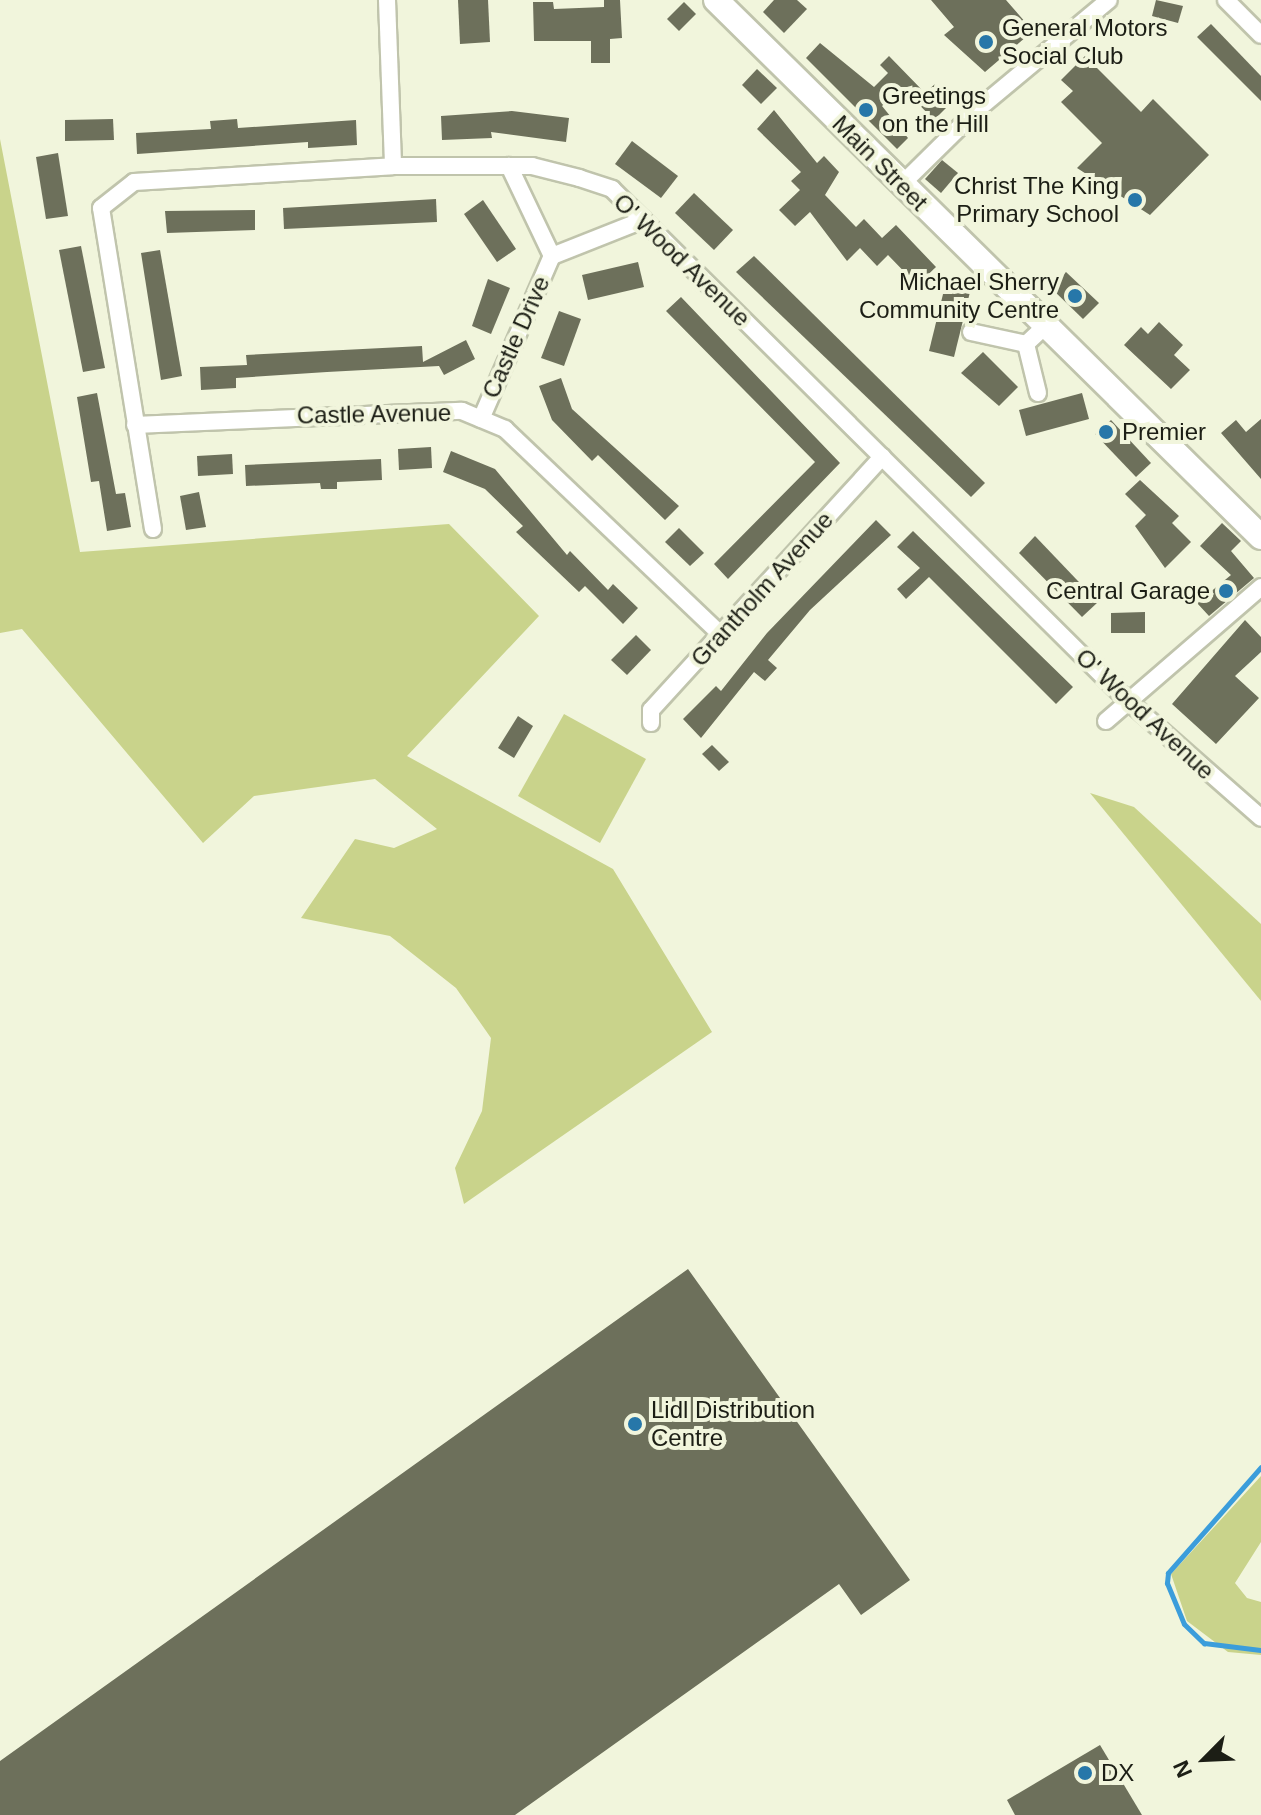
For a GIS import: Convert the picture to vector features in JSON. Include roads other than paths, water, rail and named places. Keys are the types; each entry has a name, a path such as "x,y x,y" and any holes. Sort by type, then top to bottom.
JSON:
{"main road":[{"name":"Main Street","path":"716,0 1261,537"}],"street":[{"path":"387,0 393,166"},
{"path":"902,184 978,109 1109,0"},
{"path":"1226,0 1261,35"},
{"name":"O' Wood Avenue","path":"153,529 101,208 134,182 393,166 532,166 612,189 1128,701 1261,818"},
{"name":"Castle Drive","path":"509,166 552,256"},
{"name":"Castle Drive","path":"481,419 552,256 643,220"},
{"path":"1026,344 1045,326"},
{"path":"971,332 1026,344"},
{"path":"1026,344 1038,393"},
{"name":"Castle Avenue","path":"135,425 462,411 505,429 721,635"},
{"name":"Grantholm Avenue","path":"651,723 651,710 882,457"},
{"path":"1106,721 1261,587"}],"waterway":[{"path":"1261,1467 1168,1573 1167,1583 1184,1624 1204,1643 1261,1650"}],"place":[{"name":"General Motors Social Club","path":"986,42"},
{"name":"Greetings on the Hill","path":"866,110"},
{"name":"Christ The King Primary School","path":"1135,200"},
{"name":"Michael Sherry Community Centre","path":"1075,296"},
{"name":"Premier","path":"1106,432"},
{"name":"Central Garage","path":"1226,591"},
{"name":"Lidl Distribution Centre","path":"635,1424"},
{"name":"DX","path":"1085,1773"}]}
